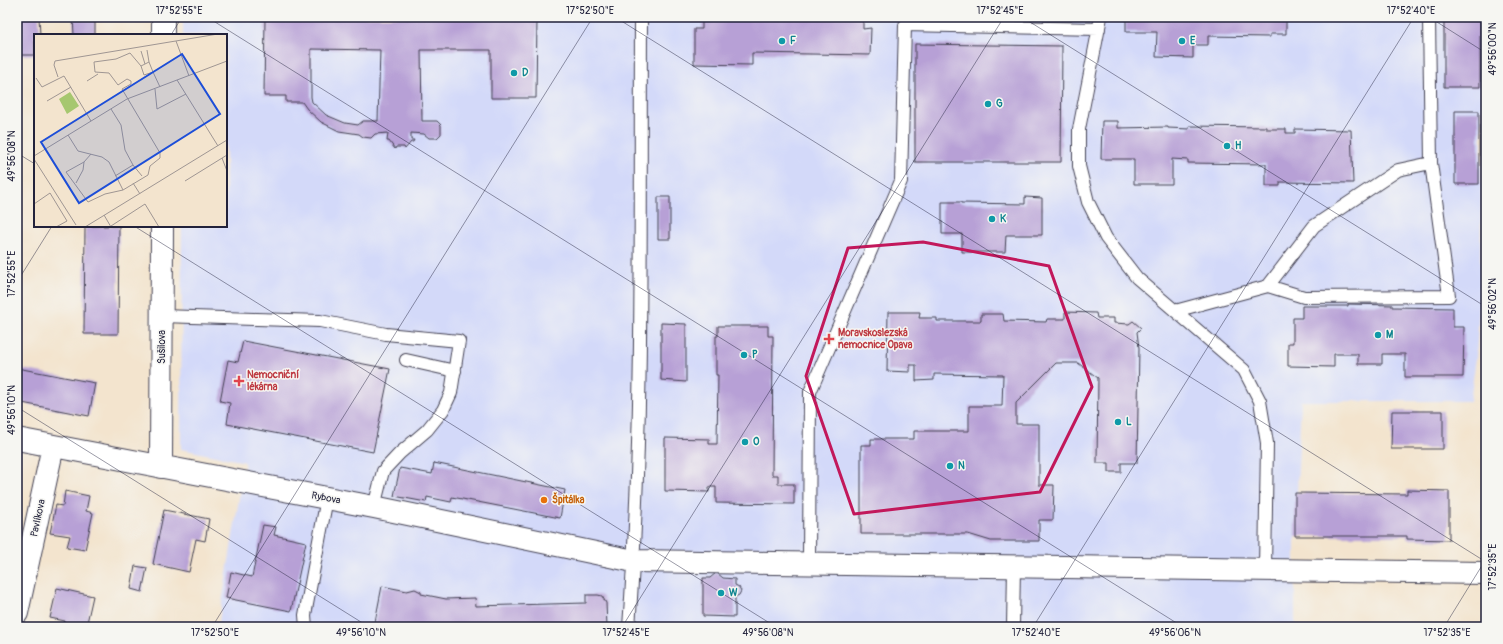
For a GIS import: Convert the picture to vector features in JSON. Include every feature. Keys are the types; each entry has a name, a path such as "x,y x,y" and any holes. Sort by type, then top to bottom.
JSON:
{"street":[{"path":"163,17 163,34"},
{"name":"Sušilova","path":"161,467 162,227"},
{"name":"Rybova","path":"17,439 374,507 634,561 1486,573"},
{"name":"Pavlíkova","path":"17,613 53,446"}],"lane":[{"path":"629,627 634,561 640,327 641,17"},
{"path":"1101,17 1079,128 1079,166 1088,202 1106,238 1137,278 1244,370 1260,401 1267,443 1265,570"},
{"path":"1175,311 1268,286 1304,297 1449,296 1431,162 1429,17"},
{"path":"809,564 810,392 901,181 902,21 1099,29"},
{"path":"1268,286 1314,226 1398,170 1431,162"},
{"path":"162,316 320,321 386,334 459,341 451,393 443,410 426,430 400,452 383,471 374,507"},
{"path":"406,360 455,371"},
{"path":"306,627 305,615 328,498"},
{"path":"1014,566 1014,627"}],"highlighted area":[{"path":"923,242 1049,266 1092,387 1040,492 854,514 806,376 848,248"}],"shaded area":[{"name":"Moravskoslezská nemocnice Opava","path":"183,17 1483,17 1480,295 1476,358 1470,401 1301,401 1297,493 1295,493 1295,627 218,627 245,462 181,449 182,227 227,227 227,34 183,34"}],"building":[{"path":"17,17 39,17 40,34 34,34 34,55 17,55"},
{"path":"73,17 95,17 95,34 74,34"},
{"name":"D","path":"265,17 537,17 536,98 491,98 491,50 421,50 422,121 437,121 441,125 441,134 437,138 429,138 424,134 411,133 411,140 414,140 405,149 404,147 396,147 395,149 389,141 387,141 388,133 375,134 371,138 363,137 359,134 339,131 321,122 302,102 286,102 286,96 264,96","holes":["311,49 380,50 378,121 363,121 358,125 345,123 326,115 312,102"]},
{"name":"F","path":"702,17 863,17 863,29 871,28 870,55 752,53 752,65 694,64 694,29 702,29"},
{"name":"E","path":"1126,17 1286,17 1286,34 1270,34 1270,37 1208,36 1208,45 1193,45 1193,58 1156,57 1157,32 1126,32"},
{"path":"1444,17 1480,17 1480,87 1444,87"},
{"name":"G","path":"915,44 1062,46 1061,162 915,162"},
{"path":"1455,111 1479,111 1479,184 1455,184"},
{"name":"H","path":"1102,121 1118,121 1118,128 1168,127 1189,129 1189,126 1266,127 1266,129 1286,129 1286,133 1295,133 1295,129 1351,130 1353,183 1280,182 1280,186 1266,186 1266,164 1188,163 1188,160 1172,159 1172,184 1134,184 1134,159 1101,159"},
{"path":"658,197 670,197 670,239 658,239"},
{"name":"K","path":"1025,197 1042,198 1042,235 1006,235 1005,252 962,252 962,234 942,234 942,202 1025,204"},
{"path":"85,227 119,227 118,334 84,334"},
{"name":"M","path":"1348,304 1392,305 1392,307 1453,308 1453,327 1464,327 1463,377 1405,377 1405,354 1382,354 1382,364 1358,364 1358,354 1334,354 1334,367 1288,366 1288,343 1293,343 1293,318 1302,318 1302,306 1348,306"},
{"path":"888,312 920,312 919,318 937,318 937,321 981,321 981,314 1003,314 1004,321 1046,322 1047,319 1065,319 1065,312 1096,313 1097,318 1114,318 1114,323 1129,324 1133,321 1141,328 1137,332 1139,348 1137,463 1121,463 1121,472 1109,472 1109,463 1097,463 1098,378 1078,363 1056,363 1016,403 1016,424 1039,424 1039,485 1054,485 1053,520 1039,520 1039,541 991,541 968,534 861,534 861,445 871,445 871,439 914,439 914,431 969,431 969,406 1002,406 1003,375 934,374 934,380 916,381 916,365 910,365 910,372 887,371"},
{"path":"661,323 686,324 686,382 661,380"},
{"name":"O","path":"718,326 768,326 768,336 773,336 772,475 778,475 778,484 794,484 794,504 716,503 716,487 709,487 709,492 665,491 665,438 709,439 709,444 717,444 718,375 716,375 716,336 718,336"},
{"path":"243,341 390,369 373,452 227,424 230,403 220,401 228,360 238,362"},
{"path":"17,368 95,383 89,416 17,402"},
{"path":"1392,411 1443,411 1443,449 1391,449"},
{"path":"1484,420 1486,420 1486,547 1483,547"},
{"path":"434,463 565,490 560,518 452,497 451,502 427,497 426,502 394,496 400,468 432,474"},
{"path":"1407,490 1449,491 1449,540 1407,539 1407,536 1295,536 1295,493 1407,494"},
{"path":"65,491 89,496 86,511 93,513 85,550 67,547 70,536 50,533 56,505 63,506"},
{"path":"164,510 209,519 205,541 196,539 189,572 153,564"},
{"path":"263,525 276,527 274,535 306,542 291,611 226,598 231,572 252,577"},
{"path":"135,566 147,568 142,592 131,589"},
{"name":"W","path":"716,573 723,578 735,579 735,585 739,587 741,591 739,595 735,597 735,617 703,616 703,578 710,578"},
{"path":"382,586 407,591 415,589 421,592 421,594 446,599 475,598 476,606 586,603 586,595 598,595 602,596 606,603 607,627 374,627"},
{"path":"57,588 93,596 86,627 63,627 65,621 50,618"}],"place":[{"name":"F","path":"782,41"},
{"name":"E","path":"1182,41"},
{"name":"D","path":"514,73"},
{"name":"G","path":"988,104"},
{"name":"H","path":"1227,146"},
{"name":"K","path":"992,219"},
{"name":"M","path":"1378,335"},
{"name":"Moravskoslezská nemocnice Opava","path":"829,339"},
{"name":"P","path":"744,355"},
{"name":"Nemocniční lékárna","path":"239,381"},
{"name":"L","path":"1118,422"},
{"name":"O","path":"745,442"},
{"name":"N","path":"950,466"},
{"name":"Špitálka","path":"544,500"},
{"name":"W","path":"721,593"}]}
